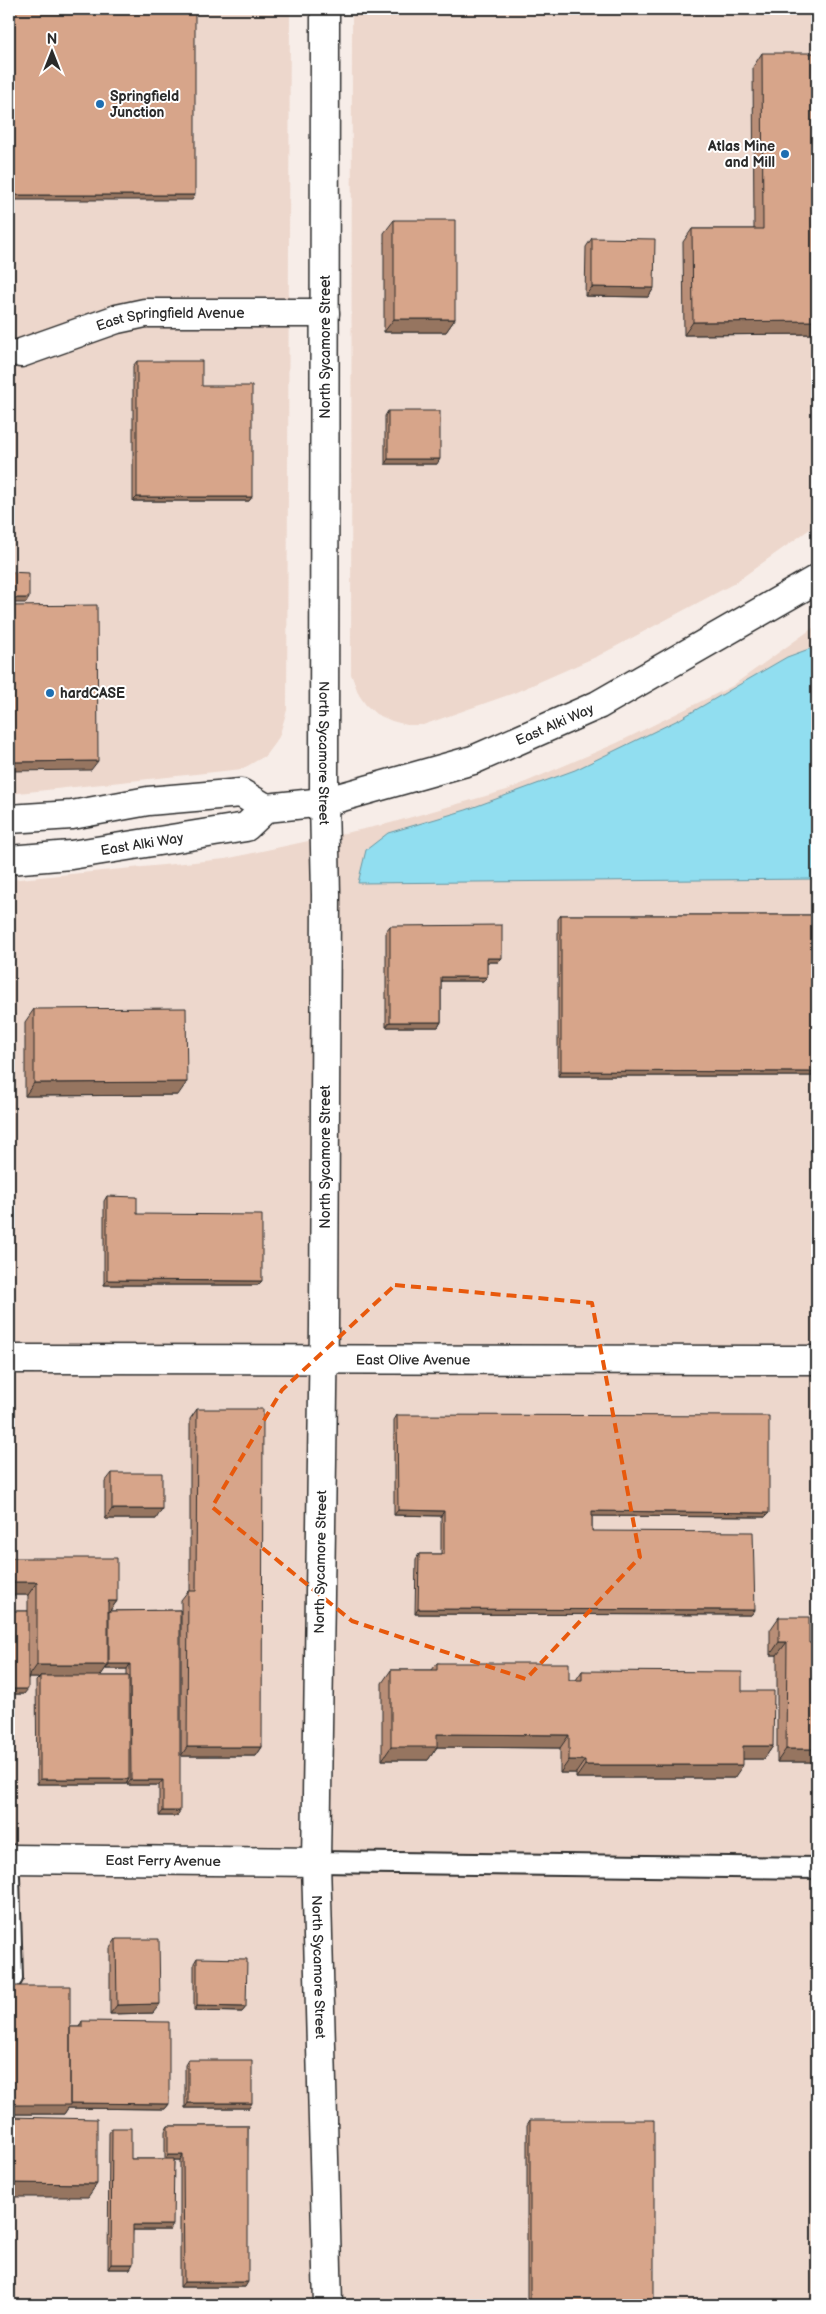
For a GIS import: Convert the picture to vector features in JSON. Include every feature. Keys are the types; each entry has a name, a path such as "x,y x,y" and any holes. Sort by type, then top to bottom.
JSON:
{"street":[{"name":"North Sycamore Street","path":"325,9 324,802 326,904 323,1359 316,1862 328,2305"},
{"name":"East Springfield Avenue","path":"21,353 117,319 145,313 325,313"},
{"name":"East Alki Way","path":"9,860 71,855 246,827 266,808 324,802 472,760 598,705 817,579"},
{"path":"9,819 72,815 148,801 241,793 266,808"},
{"name":"East Olive Avenue","path":"9,1359 817,1360"},
{"name":"East Ferry Avenue","path":"9,1859 316,1862"}],"lane":[{"path":"316,1862 817,1868"},
{"path":"9,1876 12,1978"}],"highlighted area":[{"path":"395,1285 592,1303 640,1557 526,1679 352,1621 212,1507 282,1390"}],"shaded area":[{"path":"9,9 290,9 287,710 279,737 265,756 242,769 9,794"},
{"path":"352,9 817,9 817,524 733,584 598,656 514,693 423,725 407,725 376,714 359,695 351,674"},
{"path":"817,625 817,2305 9,2305 9,880 225,859 387,824 507,790 617,743 732,686"}],"water":[{"path":"809,649 817,649 817,879 358,883 366,850 388,833 466,810 575,770 680,719 787,657"}],"building":[{"name":"Springfield Junction","path":"9,9 195,9 195,195 9,195"},
{"name":"Atlas Mine and Mill","path":"762,53 817,53 817,321 693,322 692,229 763,229"},
{"path":"394,220 455,220 455,319 394,319"},
{"path":"592,238 655,239 654,288 592,287"},
{"path":"137,361 202,361 202,386 252,386 252,497 137,497"},
{"path":"388,411 440,411 440,459 388,459"},
{"path":"9,572 29,573 29,598 9,598"},
{"name":"hardCASE","path":"97,605 98,761 9,762 9,606"},
{"path":"561,915 817,915 817,1072 561,1071"},
{"path":"502,925 502,958 487,958 487,977 441,977 441,1022 390,1022 390,926"},
{"path":"186,1008 187,1082 34,1083 34,1009"},
{"path":"107,1196 137,1197 137,1214 262,1215 262,1281 107,1280"},
{"path":"197,1409 263,1409 262,1747 187,1747 188,1591 196,1591"},
{"path":"397,1415 769,1416 769,1513 592,1511 592,1531 753,1532 755,1610 418,1609 419,1554 444,1554 444,1511 398,1510"},
{"path":"112,1473 162,1473 162,1509 112,1509"},
{"path":"9,1558 117,1558 117,1601 108,1601 108,1665 37,1665 37,1582 9,1582"},
{"path":"180,1610 180,1811 163,1811 163,1780 131,1780 130,1664 109,1664 109,1611"},
{"path":"9,1611 28,1611 28,1689 9,1689"},
{"path":"779,1617 809,1617 809,1643 817,1643 817,1749 786,1749 787,1642 779,1642"},
{"path":"437,1663 569,1663 569,1680 582,1680 582,1671 742,1672 742,1691 774,1691 773,1746 743,1746 743,1765 585,1765 585,1760 569,1760 569,1735 437,1734 437,1747 391,1747 391,1670 437,1670"},
{"path":"40,1676 129,1676 129,1779 40,1779"},
{"path":"116,1939 159,1939 160,2004 117,2005"},
{"path":"197,1958 247,1959 246,2007 197,2006"},
{"path":"9,1986 70,1986 70,2105 9,2105"},
{"path":"82,2021 169,2022 169,2104 70,2103 70,2027 82,2027"},
{"path":"188,2060 252,2060 252,2103 188,2103"},
{"path":"9,2117 97,2119 97,2184 9,2183"},
{"path":"530,2120 654,2120 654,2304 530,2304"},
{"path":"168,2126 248,2126 248,2282 184,2282 183,2155 168,2155"},
{"path":"112,2128 131,2128 131,2159 174,2159 173,2225 133,2225 133,2264 111,2264"}],"place":[{"name":"Springfield Junction","path":"100,104"},
{"name":"Atlas Mine and Mill","path":"785,154"},
{"name":"hardCASE","path":"50,693"}]}
